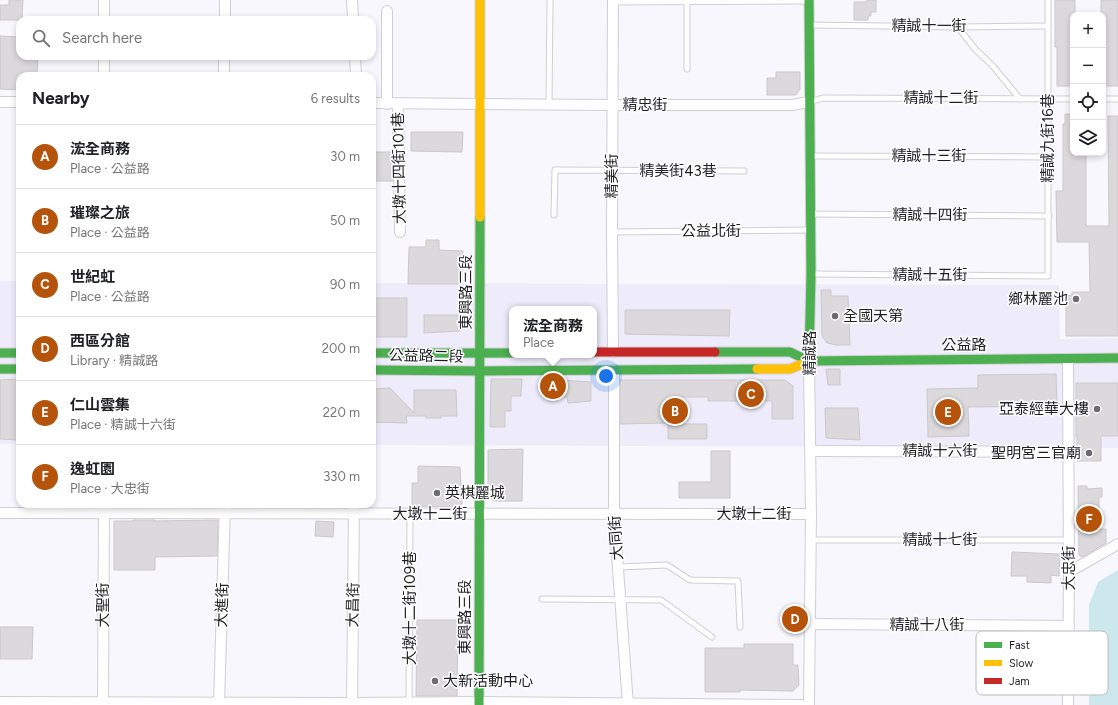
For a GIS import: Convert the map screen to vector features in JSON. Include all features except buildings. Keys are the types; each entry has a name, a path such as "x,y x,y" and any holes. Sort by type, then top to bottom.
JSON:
{"main road":[{"name":"東興路三段","path":"480,0 480,703"},
{"name":"精誠路","path":"809,1 811,230 810,361"},
{"name":"公益路","path":"597,352 790,352 810,361"},
{"path":"613,352 614,370"},
{"path":"0,353 16,353"},
{"path":"480,353 509,353"},
{"name":"公益路二段","path":"376,354 480,353"},
{"name":"公益路","path":"480,371 790,370 810,361 1118,358"},
{"path":"0,369 16,369"},
{"name":"公益路二段","path":"376,370 480,371"}],"street":[{"path":"104,0 104,16"},
{"path":"224,16 225,0"},
{"path":"352,0 353,16"},
{"name":"精美街","path":"613,1 613,352"},
{"name":"大墩十四街101巷","path":"387,11 400,232"},
{"path":"104,60 104,72"},
{"path":"224,60 224,72"},
{"path":"354,60 356,72"},
{"path":"0,102 16,102"},
{"name":"精忠街","path":"376,103 613,105 792,104 809,102"},
{"name":"大忠街","path":"1068,358 1069,631"},
{"name":"精誠路","path":"809,705 811,540 810,361"},
{"name":"大同街","path":"614,370 614,514 628,704"},
{"name":"精誠十六街","path":"811,451 1069,452"},
{"name":"大墩十二街","path":"0,513 104,509 354,509 410,514 811,514"},
{"name":"大聖街","path":"103,704 104,509"},
{"name":"大進街","path":"219,704 225,509"},
{"name":"大昌街","path":"352,704 354,509"},
{"path":"1069,572 1118,544"},
{"name":"精誠十八街","path":"810,624 1069,626"},
{"name":"大忠街","path":"1068,695 1068,705"},
{"path":"0,702 103,704 352,704 409,702 801,705"}],"lane":[{"path":"550,0 550,104"},
{"name":"精誠九街16巷","path":"1048,0 1048,276"},
{"path":"613,1 809,1"},
{"path":"687,2 687,68"},
{"name":"精誠十一街","path":"809,25 958,27 1048,26"},
{"path":"958,27 975,49 992,65 1020,99"},
{"name":"精誠十二街","path":"809,102 823,98 1070,98"},
{"path":"1106,98 1118,98"},
{"name":"精誠十三街","path":"810,156 1048,157"},
{"name":"精美街43巷","path":"554,215 555,170 744,171"},
{"name":"精誠十四街","path":"810,214 1049,216"},
{"name":"公益北街","path":"612,232 811,230"},
{"name":"精誠十五街","path":"811,274 1048,276"},
{"name":"大墩十二街109巷","path":"409,702 410,514"},
{"name":"精誠十七街","path":"811,540 1069,540"},
{"path":"618,567 667,565 690,580 738,581 740,627"},
{"path":"542,600 661,600 712,637"}],"shaded area":[{"path":"0,281 16,281 16,444 0,444"},
{"path":"376,283 1059,285 1060,339 1118,338 1118,448 376,445"}],"water":[{"path":"1118,570 1118,705 1089,705 1089,695 1108,695 1108,631 1089,631 1089,605 1098,582"}],"traffic: fast":[{"path":"809,0 811,274 809,361"},
{"path":"479,705 480,217"},
{"path":"715,352 790,352 809,361 1118,358"},
{"path":"0,353 16,353"},
{"path":"376,353 509,353"},
{"path":"0,369 16,369"},
{"path":"376,370 479,371 757,369"}],"traffic: slow":[{"path":"480,0 480,217"},
{"path":"757,369 790,369 809,361"}],"traffic: jam":[{"path":"597,352 715,352"}],"place":[{"name":"鄉林麗池","path":"1076,299"},
{"name":"全國天第","path":"835,316"},
{"name":"浤全商務","path":"553,386"},
{"name":"世紀虹","path":"751,394"},
{"name":"亞泰經華大樓","path":"1097,409"},
{"name":"璀璨之旅","path":"675,411"},
{"name":"仁山雲集","path":"948,412"},
{"name":"聖明宮三官廟","path":"1089,453"},
{"name":"英棋麗城","path":"437,493"},
{"name":"逸虹園","path":"1089,519"},
{"name":"西區分館","path":"795,619"},
{"name":"大新活動中心","path":"435,681"}]}
